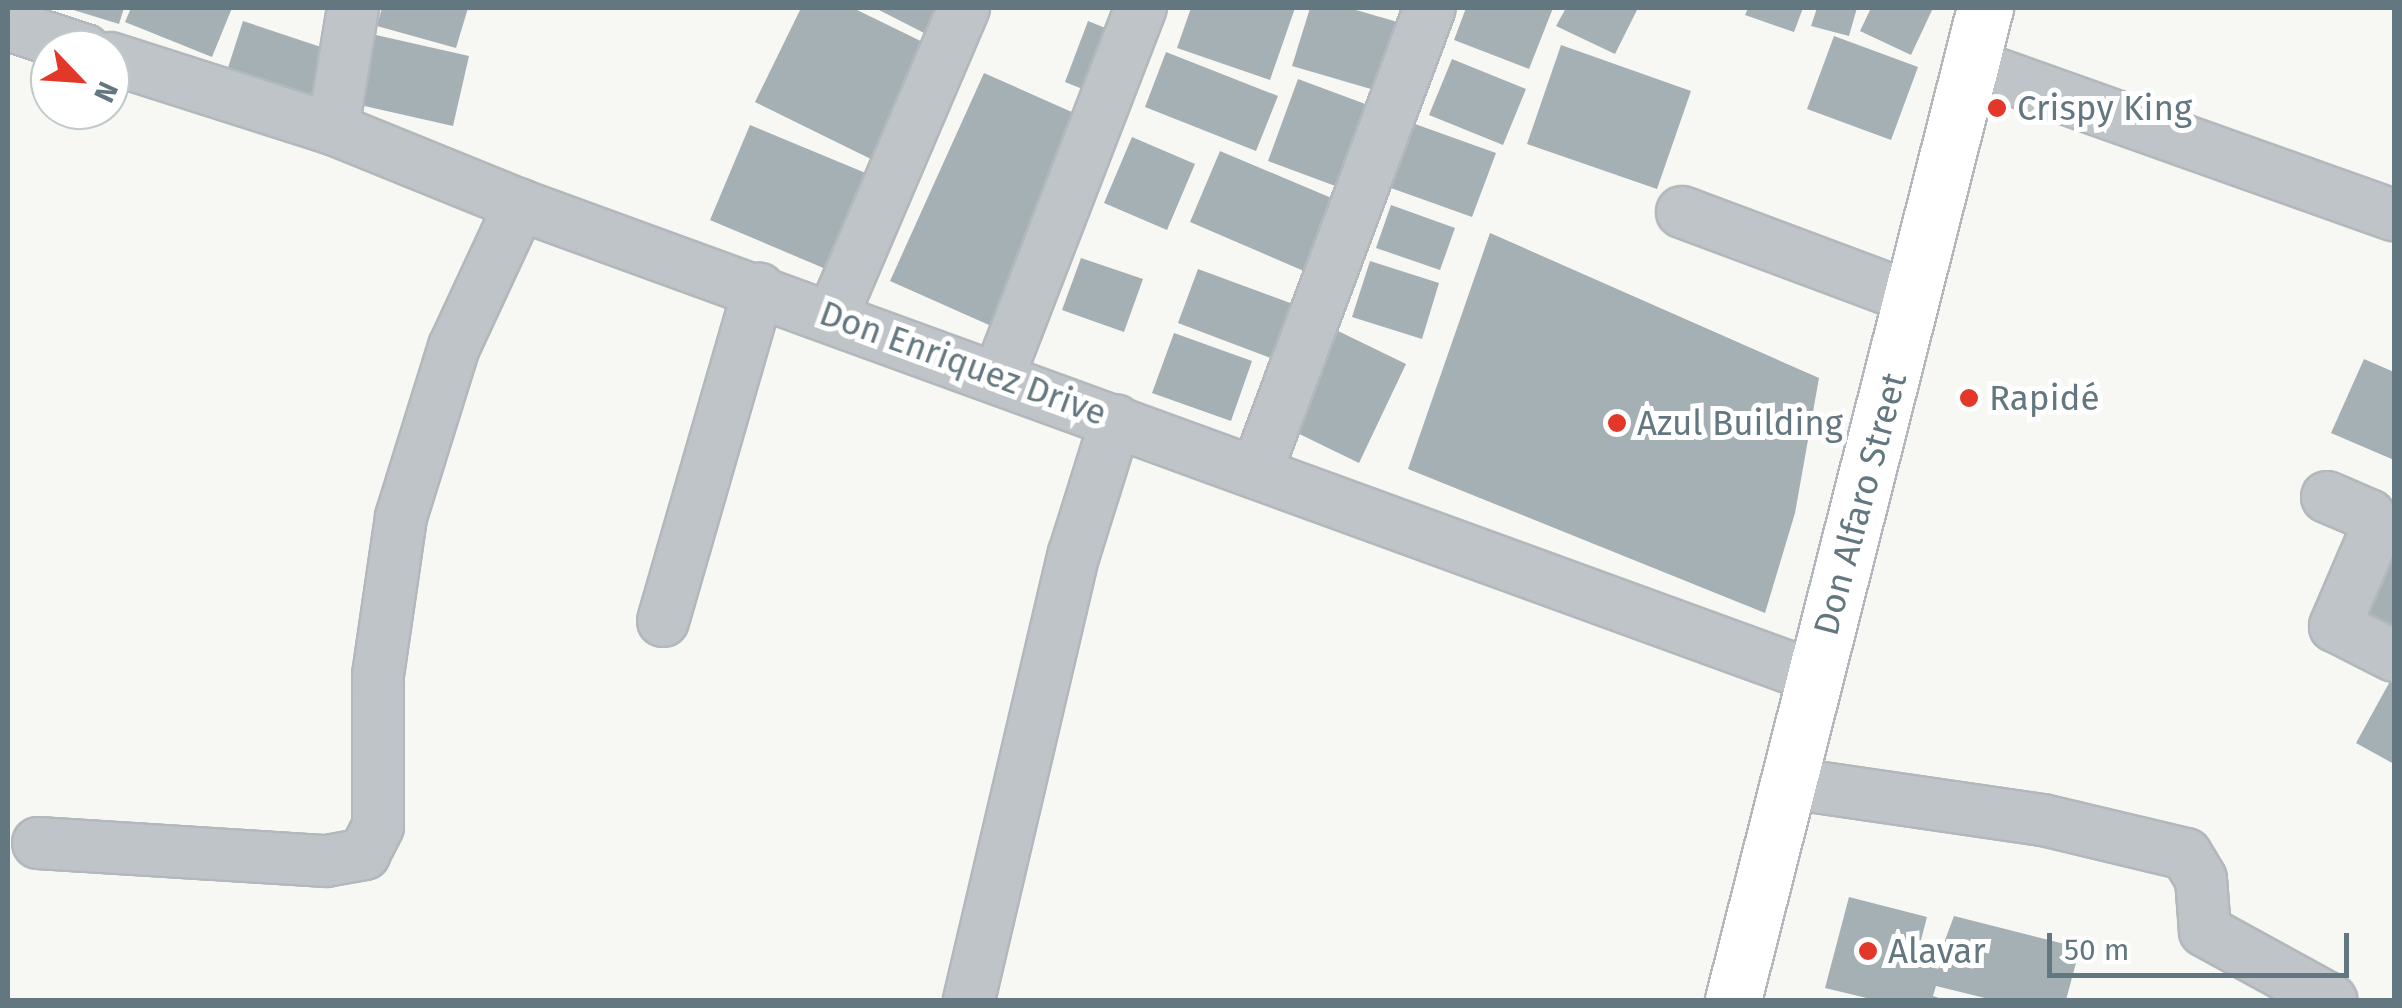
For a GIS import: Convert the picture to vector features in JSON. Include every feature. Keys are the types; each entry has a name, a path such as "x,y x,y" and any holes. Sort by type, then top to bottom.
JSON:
{"main road":[{"name":"Don Alfaro Street","path":"1734,1000 1986,8"}],"street":[{"path":"333,129 353,8"},
{"path":"832,315 964,8"},
{"path":"998,378 1142,8"},
{"path":"1256,473 1430,8"},
{"name":"Don Enriquez Drive","path":"130,64 333,129 520,205 832,315 1814,676"},
{"path":"1969,64 2394,215"},
{"path":"38,844 326,861 364,854 378,826 378,675 401,517 454,347 520,205"},
{"path":"1682,212 1912,298"},
{"path":"663,620 760,289"},
{"path":"969,1000 1074,554 1116,420"},
{"path":"2327,498 2369,515 2376,528 2334,626 2394,656"},
{"path":"1789,783 2044,820 2186,854 2201,878 2205,931 2331,1000"}],"building":[{"path":"67,8 124,8 119,24"},
{"path":"131,8 232,8 212,57 125,22"},
{"path":"382,8 468,8 456,48 377,26"},
{"path":"801,8 853,8 937,49 881,164 755,102"},
{"path":"875,8 950,8 934,38"},
{"path":"1191,8 1295,8 1270,80 1177,48"},
{"path":"1310,8 1349,8 1408,25 1388,94 1292,66"},
{"path":"1466,8 1553,8 1529,69 1454,40"},
{"path":"1566,8 1638,8 1615,54 1556,26"},
{"path":"1748,8 1803,8 1794,32 1745,15"},
{"path":"1817,8 1857,8 1849,36 1811,26"},
{"path":"1871,8 1933,8 1911,55 1860,31"},
{"path":"243,21 336,52 317,111 224,80"},
{"path":"1088,21 1128,37 1105,98 1065,82"},
{"path":"376,35 469,56 453,126 360,105"},
{"path":"1834,36 1918,67 1891,140 1807,109"},
{"path":"1561,45 1691,91 1657,189 1527,144"},
{"path":"1166,52 1278,96 1256,151 1145,107"},
{"path":"1452,59 1526,89 1503,145 1429,115"},
{"path":"984,73 1092,121 998,329 890,281"},
{"path":"1298,79 1368,105 1338,187 1268,161"},
{"path":"1415,124 1496,153 1472,217 1391,188"},
{"path":"750,125 880,179 840,275 710,220"},
{"path":"1132,137 1195,164 1167,230 1104,203"},
{"path":"1220,151 1341,202 1311,274 1190,222"},
{"path":"1391,205 1455,228 1440,270 1376,248"},
{"name":"Azul Building","path":"1490,233 1819,378 1795,513 1765,613 1408,469"},
{"path":"1081,258 1143,279 1124,332 1062,310"},
{"path":"1370,261 1439,283 1422,339 1352,317"},
{"path":"1198,269 1293,304 1273,359 1178,323"},
{"path":"1334,329 1406,364 1359,463 1287,428"},
{"path":"1174,333 1252,361 1231,421 1152,393"},
{"path":"2364,359 2394,372 2394,460 2331,433"},
{"path":"2394,531 2394,640 2351,618"},
{"path":"2394,674 2394,764 2356,743"},
{"path":"1849,897 1927,917 1915,963 1935,967 1954,916 2080,948 2066,1000 1993,1000 1936,986 1933,996 1945,1000 1875,1000 1825,988"}],"place":[{"name":"Crispy King","path":"1997,108"},
{"name":"Rapidé","path":"1969,398"},
{"name":"Azul Building","path":"1617,423"},
{"name":"Alavar","path":"1868,951"}]}
